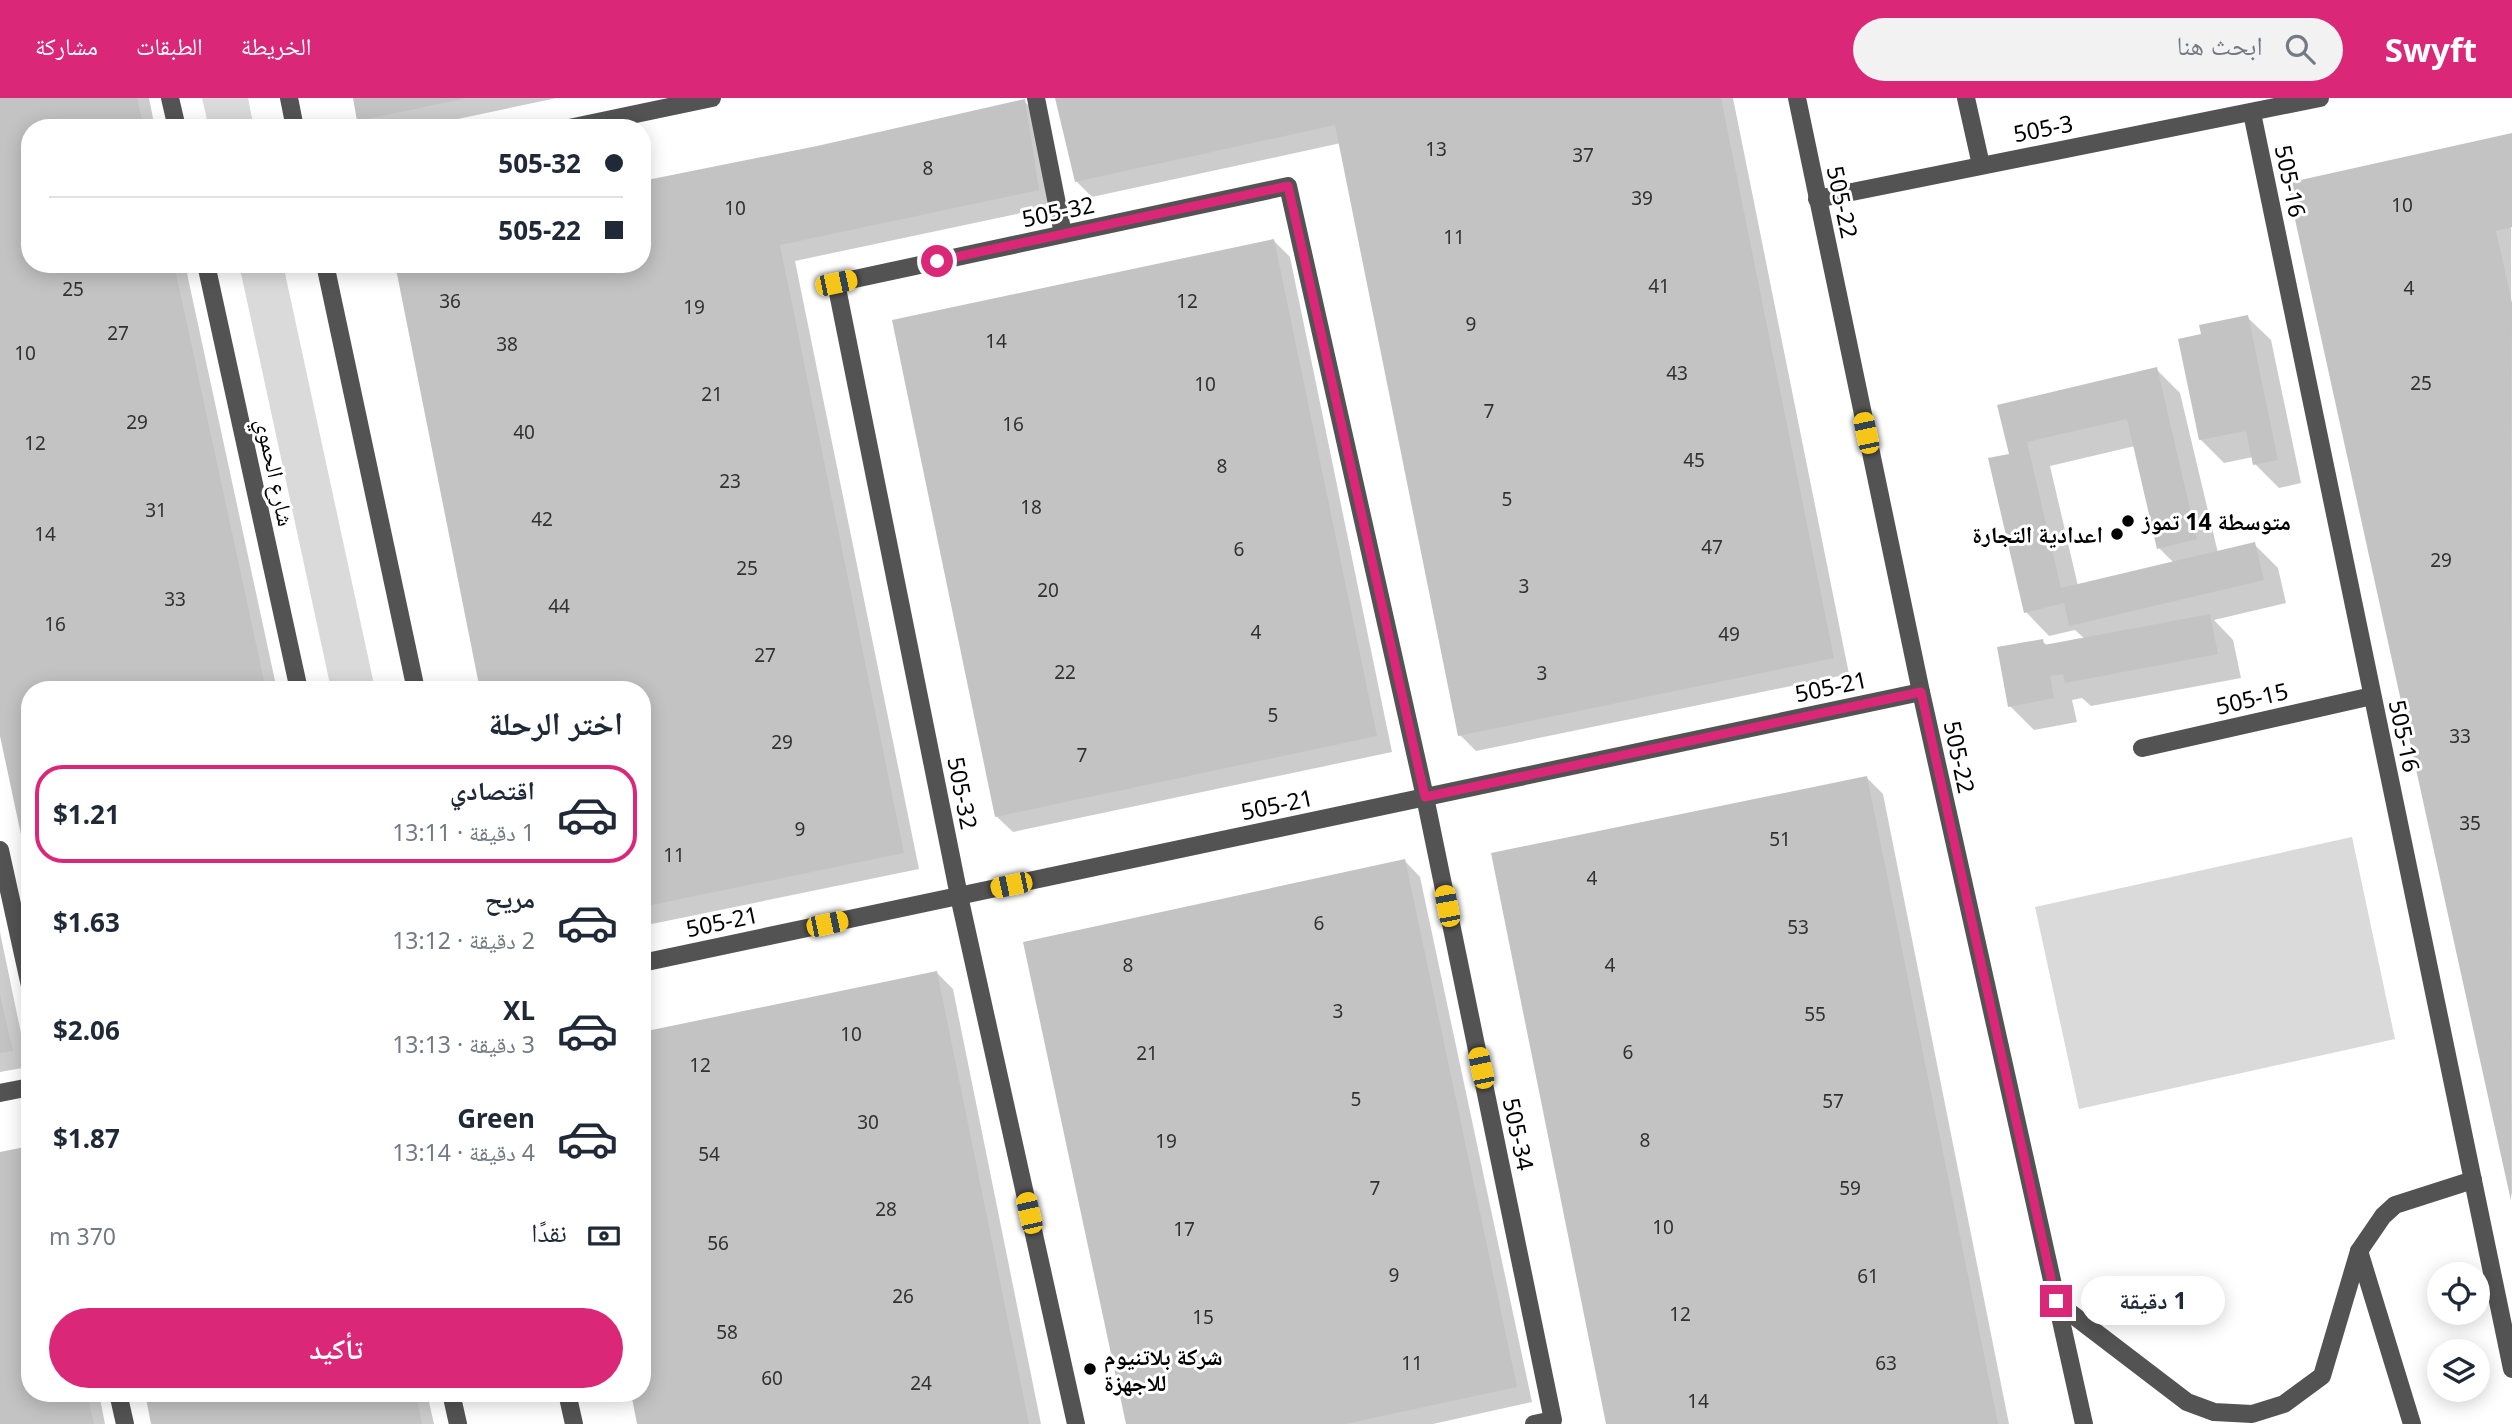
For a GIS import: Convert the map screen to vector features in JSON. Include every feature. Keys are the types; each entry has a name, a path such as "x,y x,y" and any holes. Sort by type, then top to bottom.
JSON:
{"street":[{"path":"170,98 175,119"},
{"path":"289,98 293,119"},
{"path":"612,119 712,98"},
{"path":"1036,98 1063,234"},
{"name":"505-22","path":"1797,98 1921,692 2084,1424"},
{"path":"1966,98 1981,165"},
{"name":"505-3","path":"1817,199 2320,98"},
{"name":"505-16","path":"2252,113 2512,1368"},
{"name":"505-32","path":"959,896 836,283 1288,186 1425,797"},
{"name":"شارع الحموي","path":"208,273 297,681"},
{"path":"327,273 414,681"},
{"name":"505-21","path":"651,961 1921,692"},
{"name":"505-15","path":"2142,748 2372,696"},
{"name":"505-34","path":"1425,797 1553,1420 1534,1424"},
{"path":"0,850 21,945"},
{"path":"959,896 1076,1424"},
{"path":"0,1093 21,1089"},
{"path":"2056,1301 2187,1402 2214,1412 2252,1414 2284,1404 2322,1376 2359,1251 2395,1205 2473,1180"},
{"path":"2359,1251 2412,1424"},
{"path":"120,1402 125,1424"},
{"path":"453,1402 458,1424"},
{"path":"569,1402 574,1424"}],"shaded area":[{"path":"202,98 248,98 252,119 207,119"},
{"path":"241,273 285,273 373,681 329,681"},
{"path":"2352,837 2395,1039 2079,1109 2035,907"}],"building":[{"path":"0,98 137,98 142,119 21,119 21,273 176,273 264,681 21,681 21,834 0,736"},
{"path":"353,98 463,98 367,119 357,119"},
{"path":"1055,98 1721,98 1834,658 1458,736 1335,125 1075,182"},
{"path":"1025,99 1039,190 780,245 904,853 651,905 651,681 478,681 397,273 651,273 651,179 817,146"},
{"path":"2512,133 2512,227 2496,231 2512,303 2511,1201 2287,183"},
{"path":"1274,239 1377,736 995,817 892,320"},
{"path":"2248,315 2278,460 2253,465 2246,431 2199,440 2178,339 2201,334 2199,325"},
{"path":"2157,367 2197,539 2157,549 2127,419 2027,442 2061,588 2255,542 2264,580 2069,626 2064,603 2024,613 1988,458 2009,454 1997,405"},
{"path":"2210,614 2218,654 2065,683 2063,674 2050,676 2054,698 2008,707 1997,647 2043,639 2044,645"},
{"path":"1867,776 1998,1424 1606,1424 1491,853"},
{"path":"1405,859 1517,1387 1345,1424 1126,1424 1023,942"},
{"path":"937,971 1029,1424 637,1424 633,1402 651,1402 651,1030"},
{"path":"0,995 13,1051 0,1053"},
{"path":"21,1148 21,1402 89,1402 94,1424 0,1424 0,1152"},
{"path":"147,1402 418,1402 422,1424 151,1424"}],"place":[{"name":"متوسطة 14 تموز","path":"2128,521"},
{"name":"اعدادية التجارة","path":"2117,534"},
{"name":"شركة بلاتنيوم للاجهزة","path":"1090,1369"}],"route":[{"path":"937,261 1288,186 1425,797 1921,692 2056,1301"}]}
